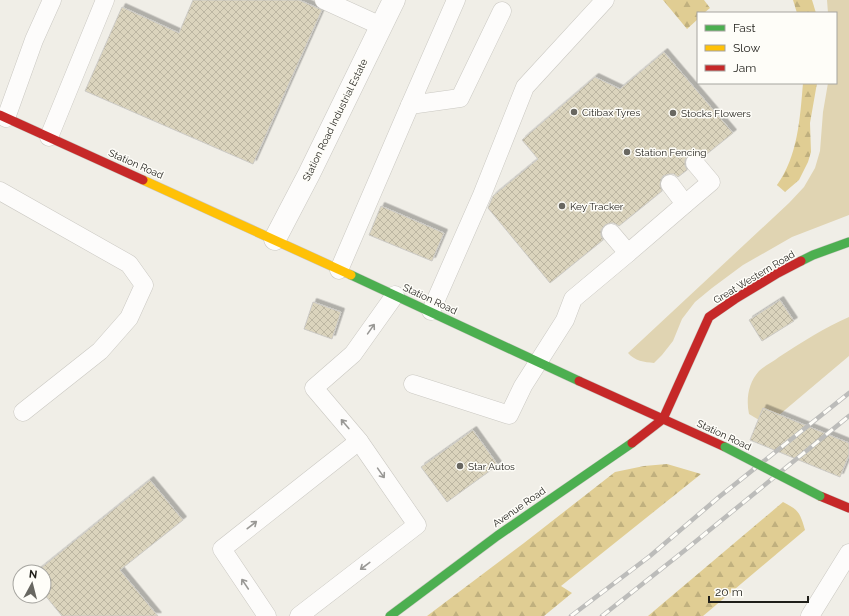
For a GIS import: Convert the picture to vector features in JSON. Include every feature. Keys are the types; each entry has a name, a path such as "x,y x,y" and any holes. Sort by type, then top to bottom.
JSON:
{"street":[{"name":"Station Road Industrial Estate","path":"275,239 309,174 394,0"},
{"name":"Station Road","path":"3,117 275,239 623,402 725,447 820,496 849,508"},
{"name":"Great Western Road","path":"663,419 709,317 778,273 813,255 849,242"},
{"name":"Avenue Road","path":"390,616 497,536 636,440 663,419"}],"lane":[{"path":"3,117 52,0"},
{"path":"49,137 105,0"},
{"path":"324,0 381,26"},
{"path":"339,270 456,0"},
{"path":"430,311 482,195 525,87 605,0"},
{"path":"410,105 460,98 502,11"},
{"path":"413,384 509,415 523,386 565,320 573,299 711,182 695,163"},
{"path":"670,184 685,204"},
{"path":"0,191 129,264 144,285 129,318 100,351 23,412"},
{"path":"611,233 628,252"},
{"path":"298,616 417,525 359,441 314,388 353,354 395,295"},
{"path":"267,616 222,549 359,441"},
{"path":"810,616 849,553"}],"shaded area":[{"path":"827,0 849,0 849,215 792,237 743,265 695,302 682,319 673,341 654,363 643,362 634,358 628,353 789,203 804,187 815,168 820,151 823,112 828,84 837,84 837,12 828,12"},
{"path":"849,317 849,356 779,415 759,420 749,414 748,397 750,386 755,376 763,367 813,336"}],"green space":[{"path":"663,0 704,0 710,8 705,12 697,12 697,20 687,29"},
{"path":"793,0 812,0 816,12 797,12"},
{"path":"803,84 817,84 810,123 811,152 799,180 785,192 777,185 790,162 799,123"},
{"path":"667,464 701,474 561,586 572,593 544,616 427,616 615,472 644,466"},
{"path":"783,502 796,510 802,520 805,530 703,616 648,616"}],"building":[{"path":"193,0 299,0 322,10 253,164 85,91 122,7 179,33"},
{"path":"664,52 733,133 703,157 698,153 689,155 685,160 687,170 678,177 674,174 663,176 660,185 662,191 619,226 614,223 605,225 601,230 603,240 550,283 488,208 493,196 538,159 522,140 595,77 620,89"},
{"path":"381,206 444,233 432,261 369,235"},
{"path":"780,300 794,321 762,341 749,320"},
{"path":"313,302 341,312 332,339 304,329"},
{"path":"763,408 849,443 849,455 840,477 750,440"},
{"name":"Star Autos","path":"473,430 498,465 447,502 421,467"},
{"path":"150,480 183,520 120,570 158,616 62,616 52,604 52,564 46,564"}],"railway":[{"path":"571,616 650,556 719,497 849,393"},
{"path":"602,616 849,416"}],"traffic: fast":[{"path":"801,261 849,242"},
{"path":"351,275 579,381"},
{"path":"390,616 497,536 632,443"},
{"path":"725,447 820,496"}],"traffic: slow":[{"path":"143,180 351,275"}],"traffic: jam":[{"path":"0,115 143,180"},
{"path":"632,443 663,419 709,317 735,299 801,261"},
{"path":"579,381 725,447"},
{"path":"820,496 849,508"}],"place":[{"name":"Citibax Tyres","path":"574,112"},
{"name":"Stocks Flowers","path":"673,113"},
{"name":"Station Fencing","path":"627,152"},
{"name":"Key Tracker","path":"562,206"},
{"name":"Star Autos","path":"460,466"}]}
